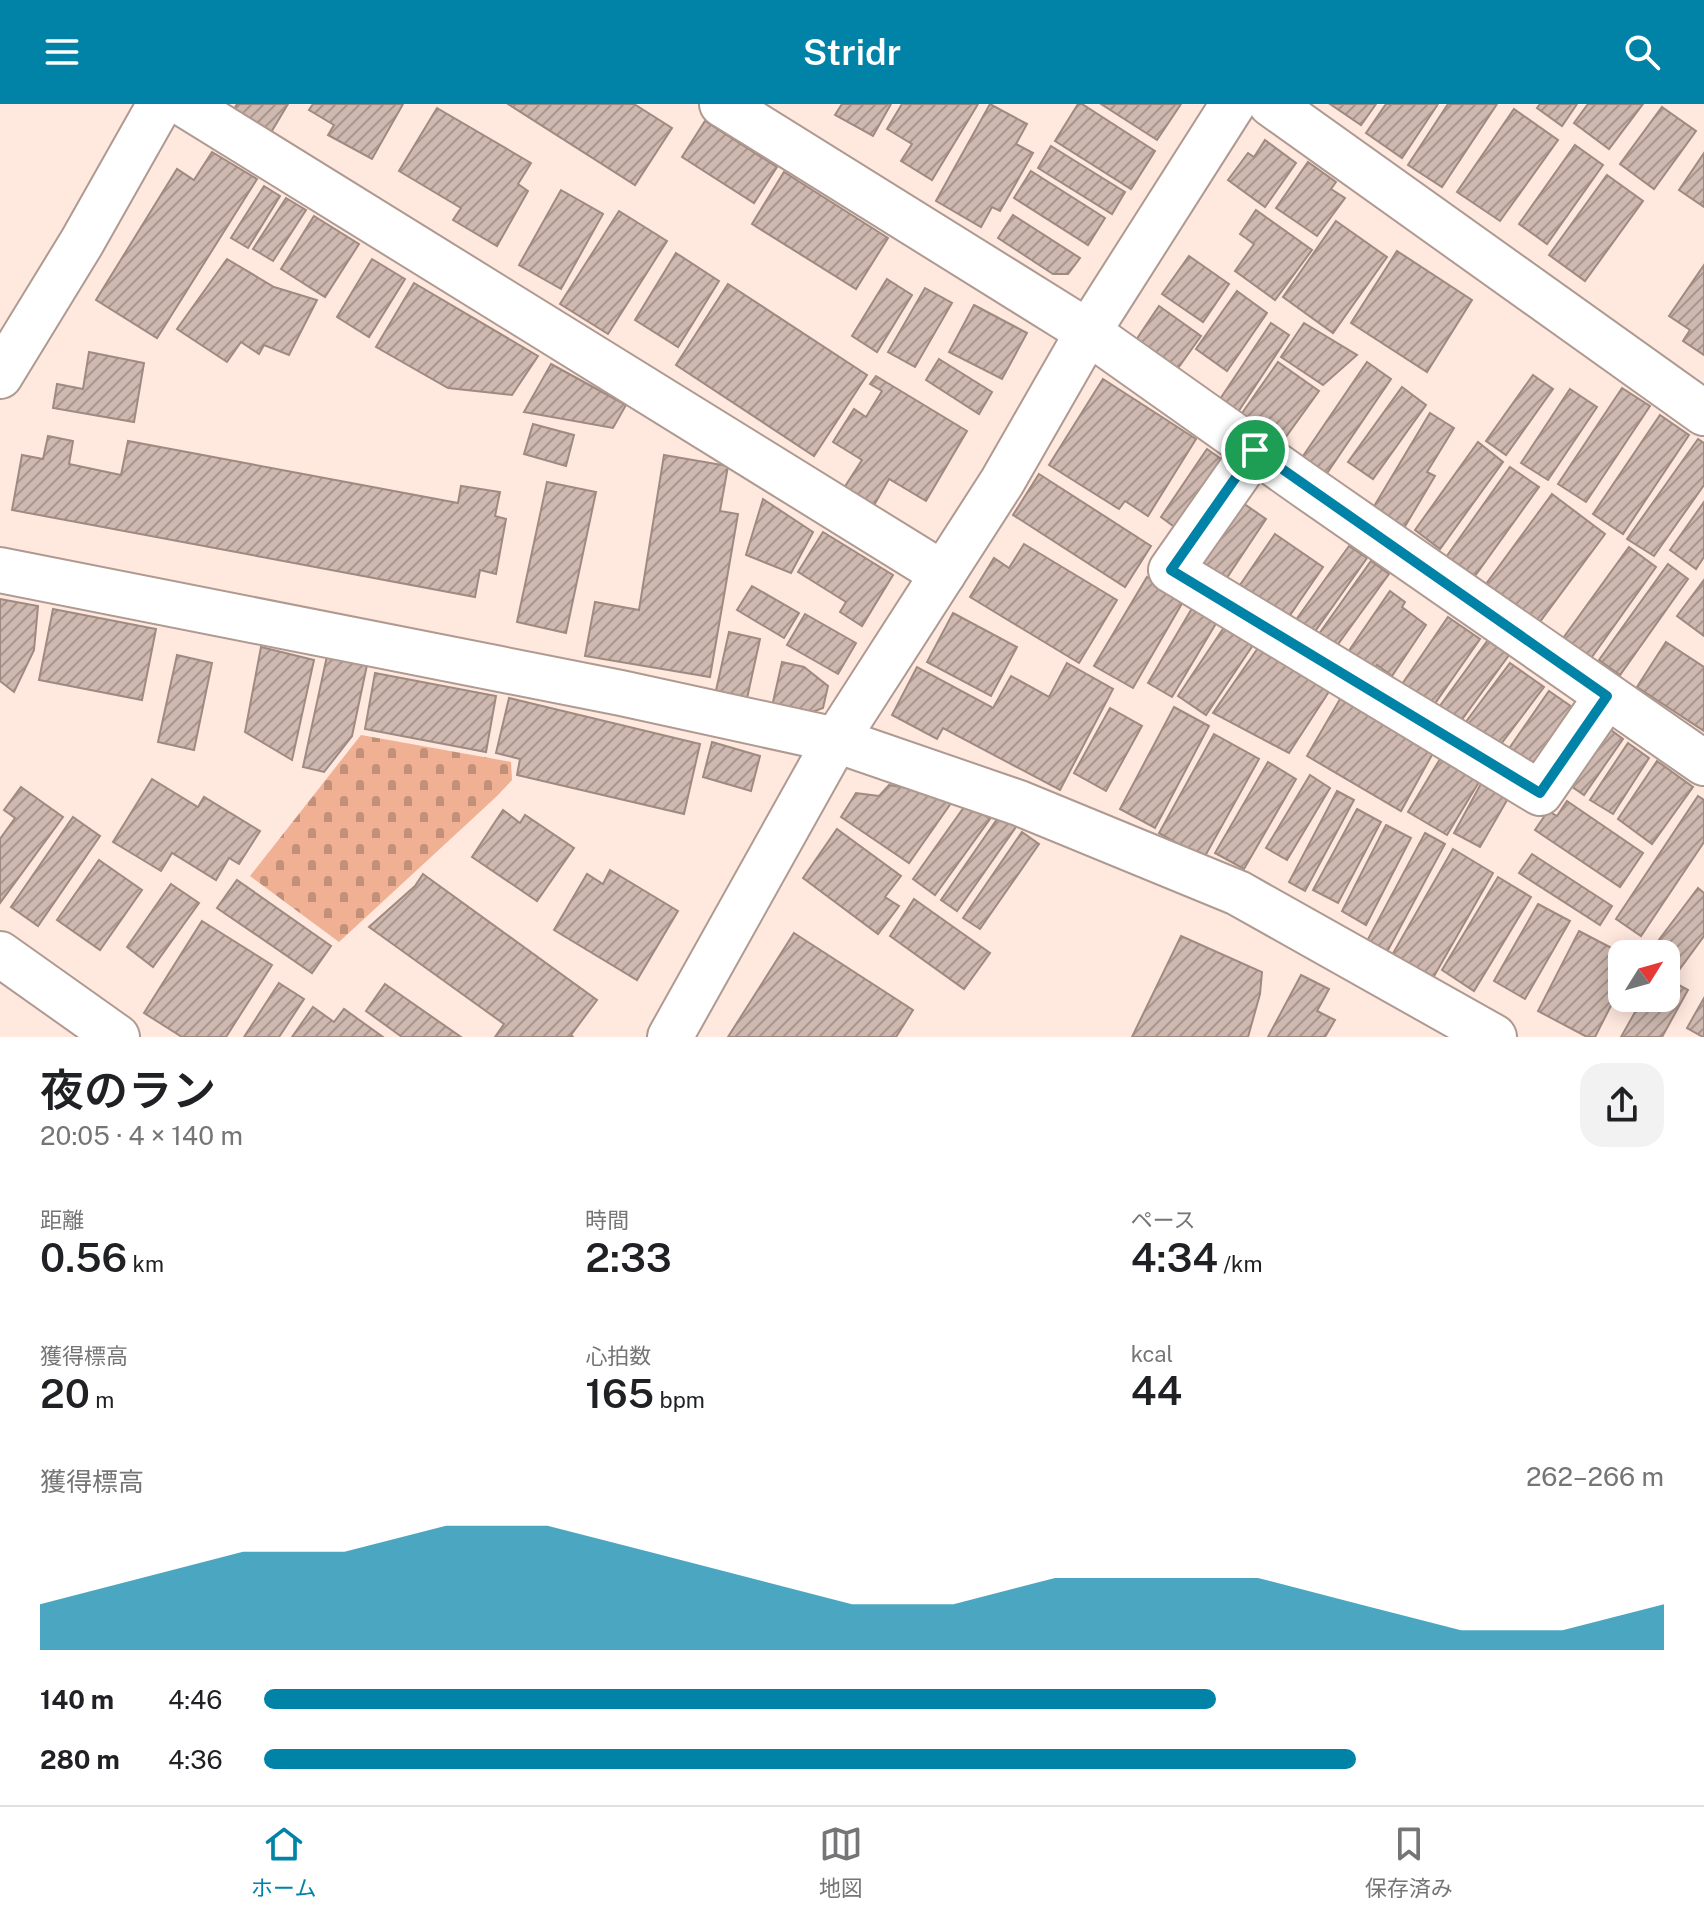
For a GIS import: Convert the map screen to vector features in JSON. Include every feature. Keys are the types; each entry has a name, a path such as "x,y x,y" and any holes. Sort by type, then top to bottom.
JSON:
{"street":[{"path":"0,376 82,242 160,104"},
{"path":"184,104 943,574"},
{"path":"722,104 1088,332 1704,763"},
{"path":"670,1037 836,740 1002,482 1088,332 1233,104"},
{"path":"1271,104 1704,413"},
{"path":"1255,450 1171,570 1540,793 1607,696"},
{"path":"0,570 605,690 836,740 1019,803 1238,893 1494,1037"},
{"path":"0,954 117,1037"}],"green space":[{"path":"361,735 511,762 512,780 339,942 250,876"}],"building":[{"path":"237,104 288,104 270,134 233,111"},
{"path":"313,104 403,104 372,159 328,135 334,125 309,110"},
{"path":"508,104 634,104 672,128 635,185"},
{"path":"842,104 891,104 873,136 835,115"},
{"path":"902,104 978,104 932,180 901,161 912,144 887,129"},
{"path":"990,104 1027,124 1016,144 1033,153 1000,211 992,207 981,227 936,201"},
{"path":"1078,104 1155,151 1131,189 1055,141"},
{"path":"1101,104 1181,104 1157,140"},
{"path":"1330,104 1376,104 1361,125"},
{"path":"1386,104 1438,104 1402,158 1366,133"},
{"path":"1448,104 1497,104 1442,187 1408,165"},
{"path":"1540,104 1577,104 1562,126 1537,108"},
{"path":"1588,104 1643,104 1609,149 1574,123"},
{"path":"1662,107 1696,131 1654,189 1620,164"},
{"path":"437,108 531,163 518,184 528,191 497,246 453,220 461,208 399,171"},
{"path":"1514,109 1558,140 1500,221 1457,192"},
{"path":"705,121 777,167 754,203 682,157"},
{"path":"1265,140 1296,163 1265,207 1228,180 1248,153 1254,157"},
{"path":"1575,145 1603,165 1547,244 1519,224"},
{"path":"1051,146 1125,192 1112,214 1038,168"},
{"path":"212,152 257,179 157,338 96,300 177,169 194,180"},
{"path":"1704,153 1704,207 1679,190"},
{"path":"1308,162 1336,182 1331,189 1345,198 1317,236 1276,208"},
{"path":"1031,171 1105,218 1088,245 1014,198"},
{"path":"784,172 888,238 856,289 752,224"},
{"path":"1607,175 1643,201 1585,281 1549,255"},
{"path":"264,186 280,196 248,248 231,238"},
{"path":"561,190 603,214 561,289 519,265"},
{"path":"286,198 306,210 273,261 253,249"},
{"path":"1256,210 1312,250 1275,300 1235,271 1254,244 1240,234"},
{"path":"619,211 667,241 608,334 560,304"},
{"path":"1013,215 1080,258 1068,274 1053,274 998,238"},
{"path":"314,216 359,244 325,297 281,269"},
{"path":"1336,221 1387,257 1333,333 1283,297"},
{"path":"1397,251 1472,300 1427,372 1351,323"},
{"path":"676,253 719,281 678,347 635,320"},
{"path":"1189,256 1229,284 1203,322 1162,294"},
{"path":"227,259 274,287 317,300 289,355 264,345 259,354 241,342 227,362 177,329"},
{"path":"372,259 405,279 369,337 337,317"},
{"path":"1704,265 1704,355 1683,341 1690,330 1669,316"},
{"path":"887,279 912,295 877,352 852,336"},
{"path":"414,283 538,356 512,395 448,388 376,347"},
{"path":"728,284 867,375 814,456 676,365"},
{"path":"925,288 952,303 915,367 888,352"},
{"path":"1237,291 1267,313 1227,371 1196,349"},
{"path":"974,305 1027,333 1002,379 949,352"},
{"path":"1159,306 1201,336 1173,375 1132,346"},
{"path":"1271,323 1289,335 1236,415 1218,402"},
{"path":"1304,323 1357,355 1323,385 1281,357"},
{"path":"89,352 144,363 134,422 53,408 57,384 83,389"},
{"path":"939,359 992,392 979,414 926,380"},
{"path":"1278,362 1319,391 1280,445 1240,416"},
{"path":"1367,362 1391,379 1323,479 1299,462"},
{"path":"551,364 626,405 613,428 524,412"},
{"path":"1533,375 1553,389 1506,455 1486,441"},
{"path":"876,376 967,431 926,501 889,479 873,507 844,488 862,460 833,442 854,409 866,417 882,391 870,384"},
{"path":"1103,379 1196,439 1148,516 1125,501 1119,509 1049,465"},
{"path":"1402,387 1426,405 1373,479 1348,462"},
{"path":"1622,388 1650,406 1586,502 1558,484"},
{"path":"1570,389 1597,407 1548,480 1521,463"},
{"path":"1430,413 1454,428 1427,472 1435,476 1401,533 1370,513"},
{"path":"1660,415 1689,435 1623,534 1593,514"},
{"path":"533,424 574,435 566,466 524,454"},
{"path":"48,436 73,441 69,464 121,475 128,441 458,503 461,486 500,492 495,516 506,519 496,574 480,570 475,597 12,510 22,455 43,459"},
{"path":"1698,439 1704,443 1704,485 1654,556 1627,539"},
{"path":"1478,442 1503,462 1440,549 1415,530"},
{"path":"1207,449 1227,463 1180,531 1161,517"},
{"path":"664,455 728,466 720,511 738,514 710,677 585,656 595,602 639,610"},
{"path":"1510,467 1539,487 1472,580 1444,560"},
{"path":"1039,474 1151,546 1125,587 1013,515"},
{"path":"547,482 596,492 566,633 517,622"},
{"path":"1552,494 1605,534 1539,623 1486,584"},
{"path":"763,499 813,532 791,573 746,555"},
{"path":"1240,501 1266,519 1226,579 1200,562"},
{"path":"1704,502 1704,557 1696,569 1670,550"},
{"path":"823,532 893,575 862,626 840,612 846,602 798,572"},
{"path":"1275,534 1323,567 1288,618 1240,585"},
{"path":"1024,544 1117,600 1079,663 970,597 994,558 1009,568"},
{"path":"1349,546 1367,558 1311,637 1293,624"},
{"path":"1629,547 1656,567 1589,661 1561,641"},
{"path":"1371,561 1389,574 1333,651 1316,638"},
{"path":"1668,564 1688,579 1620,675 1599,660"},
{"path":"1147,577 1184,600 1133,688 1094,666"},
{"path":"1704,580 1704,636 1677,616"},
{"path":"752,586 799,613 784,638 737,610"},
{"path":"1390,591 1405,602 1402,607 1426,625 1392,676 1377,665 1372,672 1346,655"},
{"path":"0,599 38,606 34,650 14,692 0,681"},
{"path":"1194,605 1218,620 1172,697 1148,683"},
{"path":"53,609 156,629 142,700 39,680"},
{"path":"953,613 1017,647 991,696 927,662"},
{"path":"805,614 856,643 838,674 787,645"},
{"path":"1448,617 1480,639 1429,712 1398,690"},
{"path":"1227,623 1255,642 1206,715 1178,696"},
{"path":"729,632 760,639 746,703 715,695"},
{"path":"1488,640 1509,655 1455,729 1434,714"},
{"path":"1666,642 1704,667 1704,731 1637,687"},
{"path":"1260,645 1330,690 1289,753 1213,713"},
{"path":"261,647 314,660 292,760 245,732"},
{"path":"177,655 212,663 194,750 158,742"},
{"path":"327,656 367,665 352,736 324,772 303,767"},
{"path":"782,662 804,667 828,686 823,708 799,717 771,711"},
{"path":"1067,663 1113,689 1060,790 943,728 937,739 892,715 917,667 993,708 1011,676 1049,697"},
{"path":"1510,663 1544,687 1495,752 1462,727"},
{"path":"375,673 496,696 486,752 365,729"},
{"path":"1549,691 1575,709 1533,767 1508,750"},
{"path":"509,698 700,744 684,814 517,775 520,759 496,753"},
{"path":"1340,699 1433,753 1401,811 1307,756"},
{"path":"1174,707 1209,726 1155,828 1120,809"},
{"path":"1110,708 1142,726 1106,791 1074,773"},
{"path":"1607,727 1623,739 1584,795 1568,784"},
{"path":"1214,734 1259,759 1204,858 1159,833"},
{"path":"712,742 760,756 751,791 703,777"},
{"path":"1628,743 1649,758 1613,814 1590,800"},
{"path":"1440,759 1479,782 1447,835 1408,812"},
{"path":"1657,761 1693,787 1652,844 1618,819"},
{"path":"1268,762 1296,779 1244,869 1215,853"},
{"path":"1310,775 1330,788 1287,860 1266,848"},
{"path":"152,779 198,807 204,797 260,831 239,864 229,858 216,880 172,853 161,871 113,842"},
{"path":"1483,780 1510,795 1480,847 1454,833"},
{"path":"889,785 956,796 909,863 841,817 856,793 879,796"},
{"path":"21,787 63,817 0,903 0,839 15,818 4,810"},
{"path":"1337,791 1354,800 1305,891 1289,882"},
{"path":"1698,796 1704,800 1704,842 1641,936 1616,919"},
{"path":"1567,801 1643,853 1620,887 1535,830 1548,811 1557,816"},
{"path":"967,803 990,819 935,895 913,879"},
{"path":"1357,809 1381,822 1338,903 1313,890"},
{"path":"503,810 520,823 525,815 574,848 537,901 472,857"},
{"path":"1000,815 1016,827 957,911 941,900"},
{"path":"73,817 100,836 38,926 11,907"},
{"path":"1386,825 1411,838 1366,925 1342,911"},
{"path":"837,829 901,876 885,897 899,906 878,934 803,878"},
{"path":"1022,832 1039,844 980,929 963,918"},
{"path":"1425,833 1445,844 1387,952 1367,941"},
{"path":"1453,849 1493,873 1433,978 1392,955"},
{"path":"1532,854 1612,906 1600,925 1519,873"},
{"path":"99,860 142,890 100,950 57,920"},
{"path":"610,870 678,911 637,980 554,930 587,874 603,884"},
{"path":"423,874 597,1000 571,1035 573,1037 495,1037 504,1024 369,927 415,886"},
{"path":"1498,877 1531,897 1474,991 1442,970"},
{"path":"237,880 331,946 312,973 217,908"},
{"path":"171,884 199,903 153,967 127,947"},
{"path":"1698,888 1704,893 1704,936 1680,969 1680,940 1659,940"},
{"path":"914,899 990,953 964,989 890,936"},
{"path":"1538,904 1570,921 1525,999 1494,981"},
{"path":"202,921 272,965 226,1037 182,1037 144,1013"},
{"path":"1579,931 1608,946 1608,1011 1595,1037 1587,1037 1538,1011"},
{"path":"794,933 913,1010 896,1037 728,1037"},
{"path":"1181,936 1262,972 1260,994 1248,1037 1132,1037"},
{"path":"1301,975 1329,989 1317,1011 1335,1020 1325,1037 1268,1037"},
{"path":"279,983 304,999 279,1037 244,1037"},
{"path":"385,984 461,1037 402,1037 366,1011"},
{"path":"1680,986 1688,990 1680,1004"},
{"path":"1704,998 1704,1037 1703,1037 1687,1028"},
{"path":"313,1007 334,1022 344,1009 383,1037 292,1037"},
{"path":"1635,1012 1676,1012 1662,1037 1621,1037"}],"route":[{"path":"1255,450 1607,696 1540,793 1171,570 1255,450"}]}
